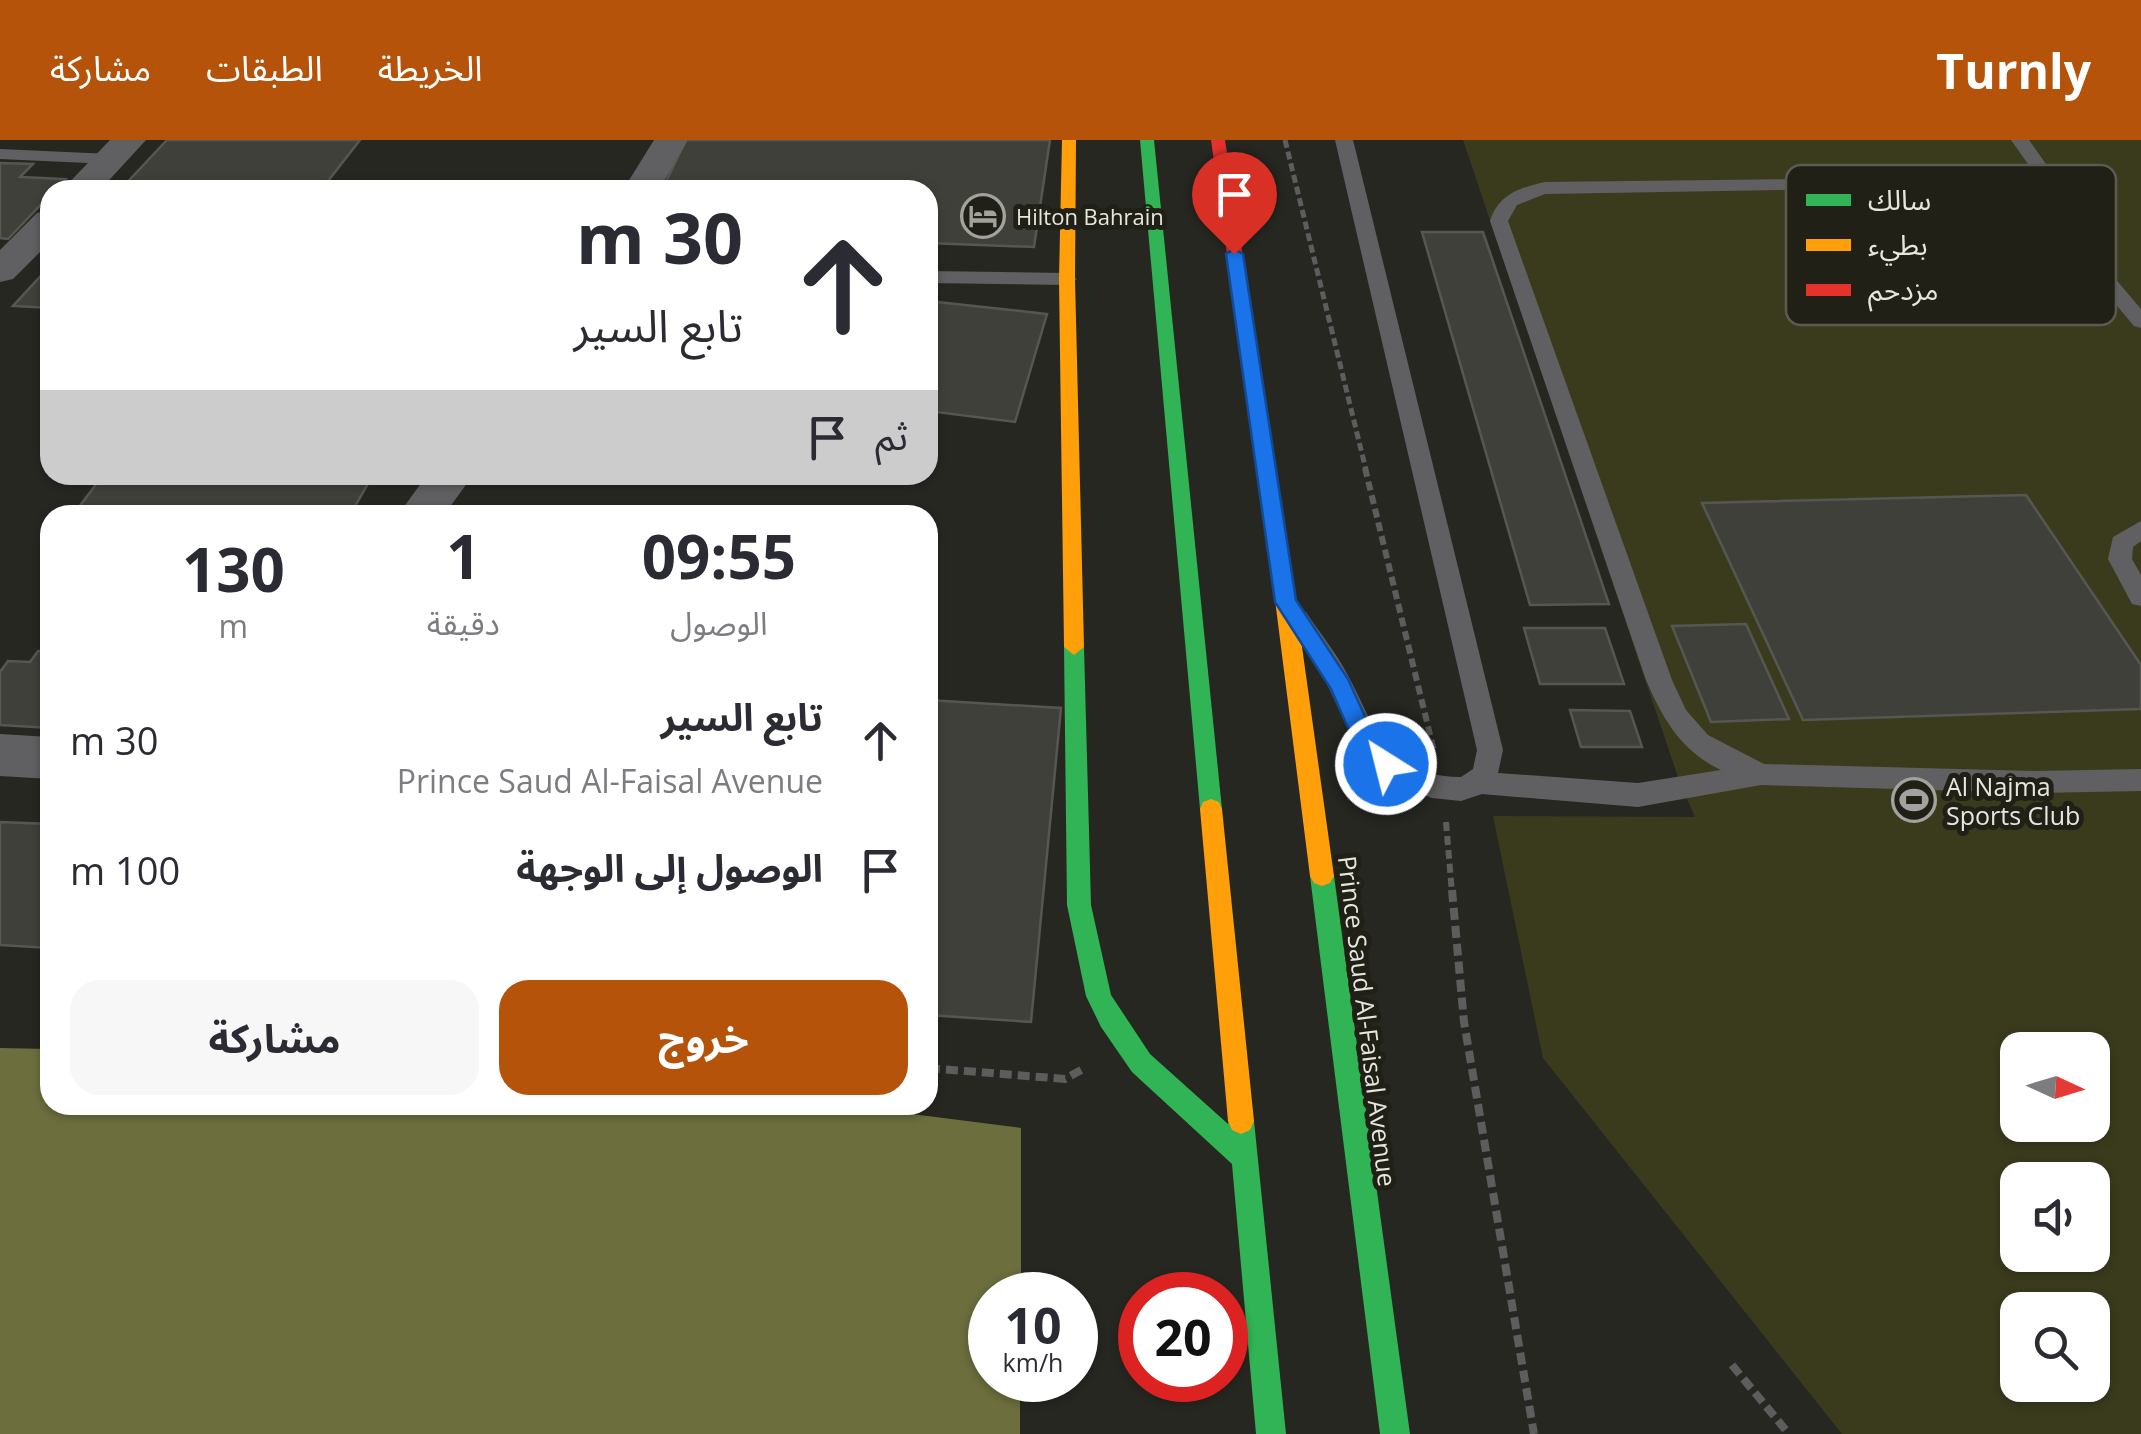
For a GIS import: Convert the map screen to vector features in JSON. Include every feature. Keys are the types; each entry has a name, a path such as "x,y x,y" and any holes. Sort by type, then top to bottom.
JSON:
{"street":[{"path":"647,180 671,140"},
{"path":"1068,140 1079,905 1086,952 1100,1000 1160,1086 1242,1154"},
{"path":"1147,140 1271,1434"},
{"name":"Prince Saud Al-Faisal Avenue","path":"1218,140 1286,602 1395,1434"},
{"path":"90,180 119,150"},
{"path":"3,265 40,230"},
{"path":"428,505 443,485"},
{"path":"0,755 40,757"}],"lane":[{"path":"1286,602 1340,685 1364,739 1386,764 1427,785 1466,789 1479,782 1489,766 1490,750 1344,140"},
{"path":"2020,140 2038,165"},
{"path":"0,154 119,150"},
{"path":"1764,775 1712,754 1690,738 1670,710 1502,232 1501,212 1516,196 1545,188 1786,184"},
{"path":"938,277 1067,279"},
{"path":"2116,295 2141,322"},
{"path":"2141,529 2121,543 2120,559 2141,597"},
{"path":"1479,782 1516,789 1619,795 1764,775 2034,782 2141,780"},
{"path":"1050,816 1080,818"}],"path":[{"path":"938,1069 1065,1078 1129,1044"},
{"path":"1732,1365 1789,1434"}],"shaded area":[{"name":"Al Najma Sports Club","path":"1463,140 2141,140 2141,1434 1842,1434 1543,1058 1493,816 1695,817 1680,783"},
{"path":"0,1048 40,1049 40,1115 919,1115 1021,1128 1021,1272 968,1272 968,1402 1020,1402 1020,1434 0,1434"}],"building":[{"path":"167,140 360,140 329,180 129,180"},
{"name":"Hilton Bahrain","path":"686,140 1050,140 1034,247 938,243 938,180 667,180"},
{"path":"0,163 33,164 20,177 65,179 40,180 40,205 8,239 0,238"},
{"path":"1422,232 1483,232 1609,604 1530,605"},
{"path":"40,277 40,307 13,306"},
{"path":"938,302 1047,314 1015,422 938,412"},
{"path":"96,485 367,485 356,505 80,505"},
{"path":"2026,495 2141,665 2141,709 1803,720 1702,503"},
{"path":"1746,624 1789,719 1711,722 1672,626"},
{"path":"1524,628 1605,628 1624,684 1540,684"},
{"path":"40,651 40,727 0,725 0,672 8,661 30,662"},
{"path":"938,701 1061,708 1031,1022 938,1016"},
{"path":"1570,710 1630,711 1642,747 1581,747"},
{"path":"0,822 40,824 40,947 0,945"}],"traffic: fast":[{"path":"1147,140 1211,809"},
{"path":"1074,647 1079,905 1099,996 1141,1063 1242,1155"},
{"path":"1322,876 1395,1434"},
{"path":"1241,1121 1271,1434"}],"traffic: slow":[{"path":"1069,140 1067,279 1074,647"},
{"path":"1281,568 1322,876"},
{"path":"1211,809 1241,1121"}],"traffic: jam":[{"path":"1218,140 1281,568"}],"place":[{"name":"Hilton Bahrain","path":"983,216"},
{"name":"Al Najma Sports Club","path":"1914,800"}],"route":[{"path":"1234,254 1286,602 1340,685 1364,739 1386,764"}]}
